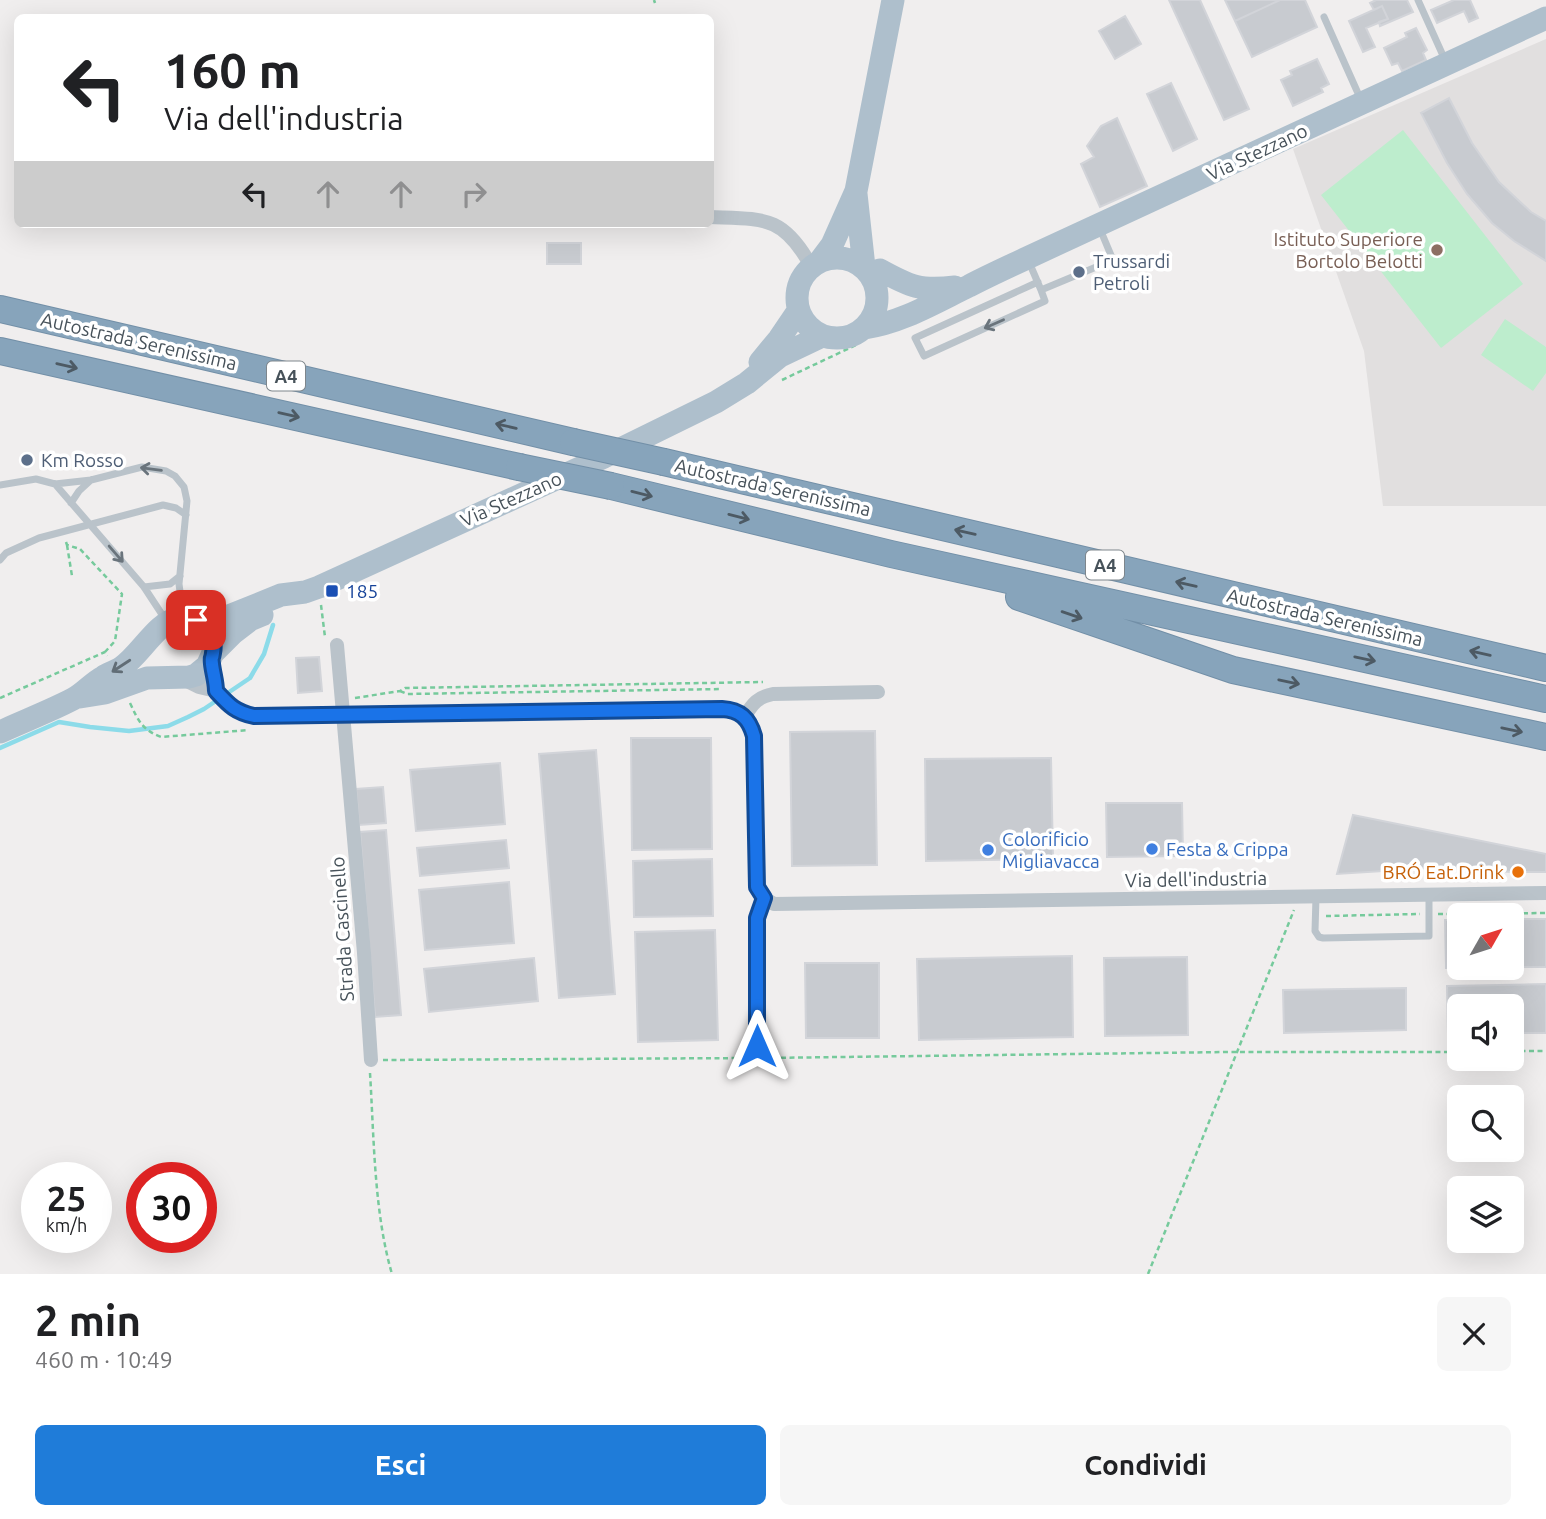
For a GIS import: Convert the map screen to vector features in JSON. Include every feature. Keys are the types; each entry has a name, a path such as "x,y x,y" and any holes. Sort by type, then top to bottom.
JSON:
{"highway":[{"name":"Autostrada Serenissima","path":"0,309 1546,668"},
{"name":"Autostrada Serenissima","path":"0,351 611,486 891,554 1546,699"},
{"path":"891,554 1233,670 1546,737"}],"main road":[{"path":"815,263 832,245 856,191 893,0"},
{"name":"Via Stezzano","path":"75,698 105,694 146,678 196,675 207,666 232,634 250,620 290,603 312,589 604,457 716,402 747,383 779,356 822,336 844,338 944,299 1546,18"},
{"path":"856,191 867,271 876,288 877,302 873,316 864,328"},
{"name":"Via Stezzano","path":"716,402 762,360 779,340 798,311 797,286 815,263 827,258 843,257 867,271 880,270 904,283 930,290 967,286"},
{"path":"798,311 807,326 822,336"},
{"name":"Via Stezzano","path":"0,732 75,698 101,678 121,668 180,623 224,618 281,595 312,589"},
{"path":"181,677 167,672 157,662 153,648 154,641 180,623 208,629 212,637 212,657"}],"street":[{"path":"714,217 757,219 775,224 815,263"},
{"name":"Strada Cascinello","path":"337,645 371,1060"},
{"path":"212,657 216,691"},
{"path":"181,677 199,687 216,691 232,708 254,716 722,709 745,716 754,736 757,887 764,898 757,918 757,1046"},
{"path":"745,716 761,697 773,694 878,692"},
{"name":"Via dell'industria","path":"764,898 774,904 787,905 1546,893"}],"lane":[{"path":"1418,0 1447,63"},
{"path":"1324,18 1363,102"},
{"path":"1027,258 1039,286 1045,301 923,356 915,338 1039,286 1113,260 1099,225"},
{"path":"0,485 36,479 55,484 91,480 142,467 166,471 175,476 184,487 187,501 180,576 180,623"},
{"path":"71,503 91,480"},
{"path":"55,484 144,587 180,623"},
{"path":"0,560 6,554 39,538 163,505 176,508 186,515"},
{"path":"144,587 170,584 180,576"},
{"path":"1316,897 1315,931 1323,938 1429,936 1429,895"}],"path":[{"path":"62,532 72,576"},
{"path":"67,545 80,549 122,594 115,641 105,652"},
{"path":"312,589 326,646 337,645"},
{"path":"343,700 405,688 772,681 773,694"},
{"path":"400,691 407,694 722,689"},
{"path":"138,719 149,733 161,737 254,730"},
{"path":"1147,1274 1299,897"},
{"path":"1524,1051 1546,1051"},
{"path":"392,1274 384,1248 378,1193 371,1060 1447,1052"}],"shaded area":[{"name":"Istituto Superiore Bortolo Belotti","path":"1546,39 1546,506 1383,506 1364,351 1293,149"}],"green space":[{"path":"1403,130 1523,284 1441,348 1321,195"},
{"path":"1505,319 1546,347 1546,373 1533,391 1481,355"}],"building":[{"path":"1169,0 1200,0 1249,109 1224,120"},
{"path":"1225,0 1280,0 1235,21"},
{"path":"1280,0 1305,0 1317,27 1252,57 1235,21"},
{"path":"1376,0 1407,0 1413,12 1380,26 1379,22 1388,19 1382,6 1374,10 1370,3"},
{"path":"1454,0 1470,0 1478,18 1469,22 1464,11 1437,23 1431,10"},
{"path":"1382,6 1388,19 1366,28 1375,47 1363,52 1349,21"},
{"path":"1125,16 1141,44 1115,59 1099,31"},
{"path":"1416,28 1427,50 1423,53 1426,60 1402,71 1398,63 1392,65 1384,48 1407,37 1405,33"},
{"path":"1317,59 1329,84 1321,88 1323,92 1293,106 1281,80 1292,75 1290,71"},
{"path":"1171,83 1197,139 1173,151 1147,94"},
{"path":"1449,98 1472,143 1499,182 1531,212 1546,221 1546,261 1492,223 1467,194 1447,163 1421,113"},
{"path":"1117,118 1147,186 1100,207 1081,164 1094,157 1087,146 1101,126"},
{"path":"547,243 581,243 581,264 547,264"},
{"path":"319,657 322,691 298,693 296,658"},
{"path":"875,731 877,865 792,866 790,732"},
{"path":"631,738 711,738 712,849 632,850"},
{"path":"596,750 615,994 559,998 539,754"},
{"path":"1051,758 1053,859 926,861 925,759"},
{"path":"500,763 505,824 416,831 410,770"},
{"path":"383,787 386,823 359,825 356,789"},
{"path":"1106,803 1182,803 1183,856 1107,857"},
{"path":"1353,815 1546,854 1546,872 1431,868 1337,874"},
{"path":"386,830 401,1015 375,1017 360,832"},
{"path":"506,840 509,868 420,876 417,848"},
{"path":"712,859 713,916 634,917 633,861"},
{"path":"509,882 514,943 425,950 419,890"},
{"path":"1524,919 1546,919 1546,967 1524,967"},
{"path":"1445,920 1447,920 1447,968"},
{"path":"715,930 718,1040 638,1042 635,932"},
{"path":"1072,956 1073,1037 919,1040 917,959"},
{"path":"1187,957 1188,1035 1105,1036 1104,958"},
{"path":"534,958 538,1001 429,1012 424,969"},
{"path":"805,963 879,963 879,1038 806,1038"},
{"path":"1546,984 1546,1033 1524,1033 1524,994 1447,994 1447,986"},
{"path":"1406,988 1406,1030 1284,1033 1283,990"}],"waterway":[{"path":"0,748 59,722 129,731 168,726 188,717 250,678 264,654 273,625"}],"place":[{"name":"Istituto Superiore Bortolo Belotti","path":"1437,250"},
{"name":"Trussardi Petroli","path":"1079,272"},
{"name":"Km Rosso","path":"27,460"},
{"name":"185","path":"332,591"},
{"name":"Festa & Crippa","path":"1152,849"},
{"name":"Colorificio Migliavacca","path":"988,850"},
{"name":"BRÓ Eat.Drink","path":"1518,872"}],"route":[{"path":"196,620 208,629 212,637 214,645 211,660 216,691 232,708 254,716 722,709 745,716 754,736 757,887 764,898 757,918 757,1046"}]}
